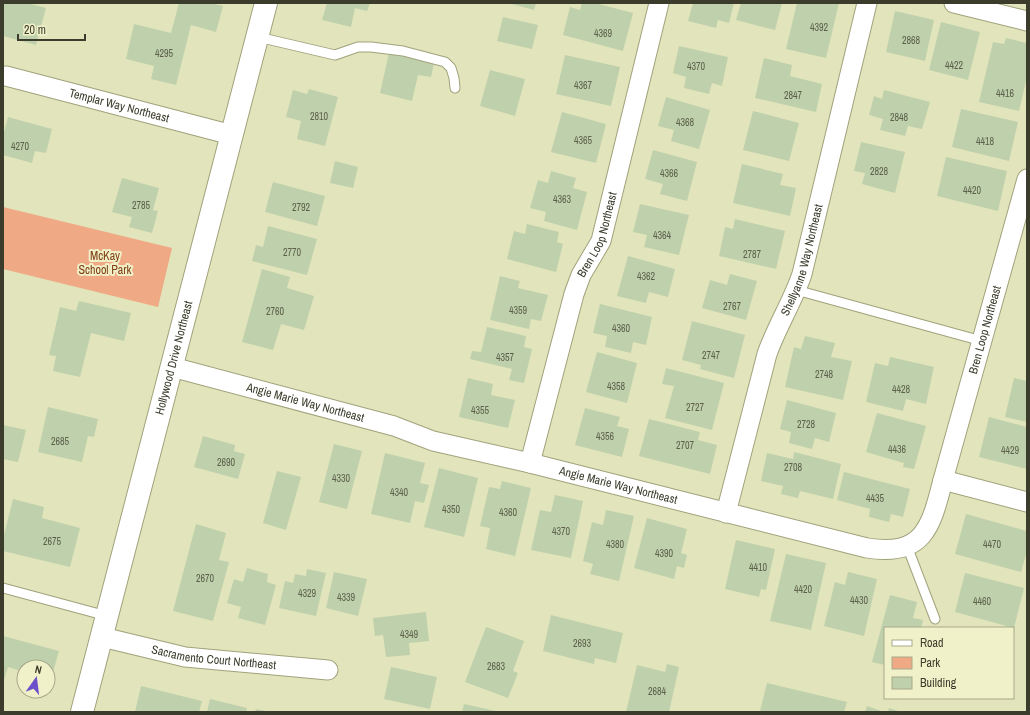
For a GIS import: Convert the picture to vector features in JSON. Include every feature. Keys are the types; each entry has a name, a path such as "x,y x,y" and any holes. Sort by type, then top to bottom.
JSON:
{"street":[{"name":"Hollywood Drive Northeast","path":"82,712 266,3"},
{"name":"Bren Loop Northeast","path":"530,464 574,294 581,275 601,241 659,3"},
{"name":"Shellyanne Way Northeast","path":"726,513 767,354 802,274 867,3"},
{"path":"954,3 1027,21"},
{"name":"Templar Way Northeast","path":"6,76 232,135"},
{"name":"Bren Loop Northeast","path":"943,480 1027,179"},
{"name":"Angie Marie Way Northeast","path":"172,367 394,426 433,441 883,551 897,550 920,538 928,527 943,480"},
{"path":"943,480 1027,502"},
{"name":"Sacramento Court Northeast","path":"102,637 185,657 328,670"}],"lane":[{"path":"258,37 335,55 358,47 403,51 445,62 451,68 455,88"},
{"path":"796,290 982,341"},
{"path":"907,546 935,618"},
{"path":"3,588 107,616"}],"green space":[{"name":"McKay School Park","path":"3,207 172,248 158,307 3,269"}],"building":[{"path":"3,3 28,3 46,8 36,45 3,36"},
{"path":"179,3 210,3 223,6 216,32 191,25 176,85 151,79 154,66 126,59 134,24 171,33"},
{"path":"327,3 370,3 367,11 355,8 351,27 322,20"},
{"path":"508,3 536,3 534,10"},
{"path":"582,3 595,3 633,13 623,51 563,35 570,7 580,10"},
{"path":"693,3 734,3 729,23 718,20 716,28 688,21"},
{"path":"741,3 782,3 775,30 736,20"},
{"path":"797,3 839,3 826,58 786,49"},
{"path":"895,11 934,20 925,61 886,52"},
{"path":"503,17 538,25 532,49 497,41"},
{"path":"941,22 980,32 968,80 929,70"},
{"path":"1006,38 1027,43 1027,77 1019,111 979,102 993,42 1004,44"},
{"path":"679,46 728,57 722,86 712,83 709,94 684,88 686,77 673,73"},
{"path":"389,53 434,63 431,77 418,75 412,101 380,93"},
{"path":"565,55 620,67 611,106 556,94"},
{"path":"764,58 792,65 790,76 822,84 816,112 755,98"},
{"path":"490,70 525,79 515,116 480,106"},
{"path":"309,89 338,97 325,146 297,139 301,121 286,117 293,90 307,94"},
{"path":"884,90 930,102 922,129 908,126 905,136 880,130 883,119 869,115 874,96 882,99"},
{"path":"666,97 710,110 699,149 671,141 674,130 658,126"},
{"path":"961,109 1018,122 1009,161 952,147"},
{"path":"753,111 799,123 789,161 743,150"},
{"path":"562,112 606,124 596,163 551,152"},
{"path":"8,117 52,129 46,153 35,151 32,163 3,155 3,136"},
{"path":"861,142 905,152 895,193 862,184 865,173 854,171"},
{"path":"653,150 697,162 687,201 660,194 663,184 645,179"},
{"path":"946,157 1007,171 998,211 937,196"},
{"path":"335,161 358,167 353,188 330,183"},
{"path":"742,164 783,174 780,185 796,188 790,216 733,203"},
{"path":"551,171 576,178 573,188 587,192 577,230 544,221 546,212 530,208 538,180 548,183"},
{"path":"122,178 159,188 153,210 158,211 152,233 129,227 132,217 112,212"},
{"path":"273,182 325,196 317,226 265,212"},
{"path":"640,204 689,215 679,255 644,247 647,235 633,232"},
{"path":"735,219 785,231 776,269 719,256 725,227 733,229"},
{"path":"527,224 559,232 557,242 563,244 556,272 507,259 514,231 525,234"},
{"path":"268,226 317,239 307,275 252,261 256,245 263,247"},
{"path":"628,256 675,269 668,297 649,292 646,303 617,296"},
{"path":"262,269 290,277 287,288 314,296 304,330 281,324 273,350 242,342"},
{"path":"730,274 757,281 746,320 702,308 710,280 727,285"},
{"path":"500,276 520,281 518,288 548,295 541,321 531,319 529,329 490,320"},
{"path":"79,301 131,313 124,341 91,333 80,377 53,371 56,356 49,355 60,307 76,311"},
{"path":"600,304 652,317 646,345 633,342 631,353 605,347 607,336 593,333"},
{"path":"692,321 745,335 734,378 700,369 701,365 682,360"},
{"path":"487,327 526,336 524,347 532,349 524,383 509,380 512,369 470,359 472,351 481,352"},
{"path":"805,336 835,343 831,357 852,361 843,400 785,387 794,347 801,349"},
{"path":"597,352 637,363 627,403 586,392"},
{"path":"890,357 934,367 926,404 906,399 903,411 866,402 875,363 888,366"},
{"path":"666,368 724,383 712,430 665,418 674,386 662,384"},
{"path":"468,378 493,384 491,395 515,400 508,428 459,417"},
{"path":"1014,378 1027,381 1027,422 1005,417"},
{"path":"787,400 836,413 829,442 815,438 812,449 789,443 791,432 780,429"},
{"path":"48,407 98,419 94,437 88,436 82,462 38,452"},
{"path":"585,408 620,417 617,426 629,429 622,457 575,445"},
{"path":"877,413 926,426 914,469 903,467 904,463 866,452"},
{"path":"989,417 1027,427 1027,469 979,457"},
{"path":"649,419 700,432 698,440 717,445 710,474 639,456"},
{"path":"3,425 26,430 18,462 3,459"},
{"path":"203,436 235,445 234,451 245,454 238,479 194,467"},
{"path":"334,444 362,451 347,509 319,502"},
{"path":"794,452 841,464 833,499 800,491 798,498 781,494 783,486 761,481 767,453 793,459"},
{"path":"385,453 425,463 420,483 429,485 424,503 415,501 410,523 371,514"},
{"path":"439,468 478,478 464,537 424,527"},
{"path":"277,471 301,477 286,530 263,523"},
{"path":"844,472 910,489 903,517 891,514 889,522 869,517 870,509 837,500"},
{"path":"502,481 531,488 515,556 486,549 490,528 480,526 489,487 500,489"},
{"path":"555,495 583,501 571,558 531,550 540,510 551,512"},
{"path":"13,499 44,507 42,518 80,528 70,567 3,551 3,539"},
{"path":"606,510 634,516 619,581 590,574 593,564 583,561 592,522 603,525"},
{"path":"966,514 1027,531 1027,551 1021,572 955,554"},
{"path":"647,518 687,529 681,553 687,555 684,568 677,566 674,579 634,568"},
{"path":"196,524 226,533 219,560 229,562 213,621 173,611"},
{"path":"736,540 775,549 766,590 761,589 759,597 725,589"},
{"path":"786,554 826,563 811,630 770,621"},
{"path":"247,568 268,574 267,582 276,585 265,625 238,618 241,607 227,603 234,579 243,582"},
{"path":"307,569 326,573 316,616 279,608 285,581 293,583 295,574 306,576"},
{"path":"334,572 367,579 358,616 326,608"},
{"path":"848,572 877,579 864,636 824,626 835,582 845,585"},
{"path":"965,573 1024,588 1014,628 955,612"},
{"path":"890,595 917,602 913,618 923,620 921,627 884,627 884,665 872,662"},
{"path":"426,612 429,641 409,643 410,655 386,657 383,635 375,636 373,618"},
{"path":"551,615 623,633 616,663 595,658 594,664 543,651"},
{"path":"486,627 524,641 513,671 518,673 508,698 465,682"},
{"path":"3,636 59,651 56,662 56,659 16,659 16,670 8,667 3,683"},
{"path":"667,664 679,667 669,712 626,712 637,665 665,672"},
{"path":"391,667 437,677 430,709 384,699"},
{"path":"767,683 847,702 844,712 760,711"},
{"path":"141,686 202,701 199,712 135,712"},
{"path":"210,699 247,708 246,712 207,712"},
{"path":"464,704 496,711 496,712 462,712"},
{"path":"867,706 884,712 865,712"},
{"path":"889,708 901,712 888,712"},
{"path":"256,709 266,711 266,712 255,712"}]}
